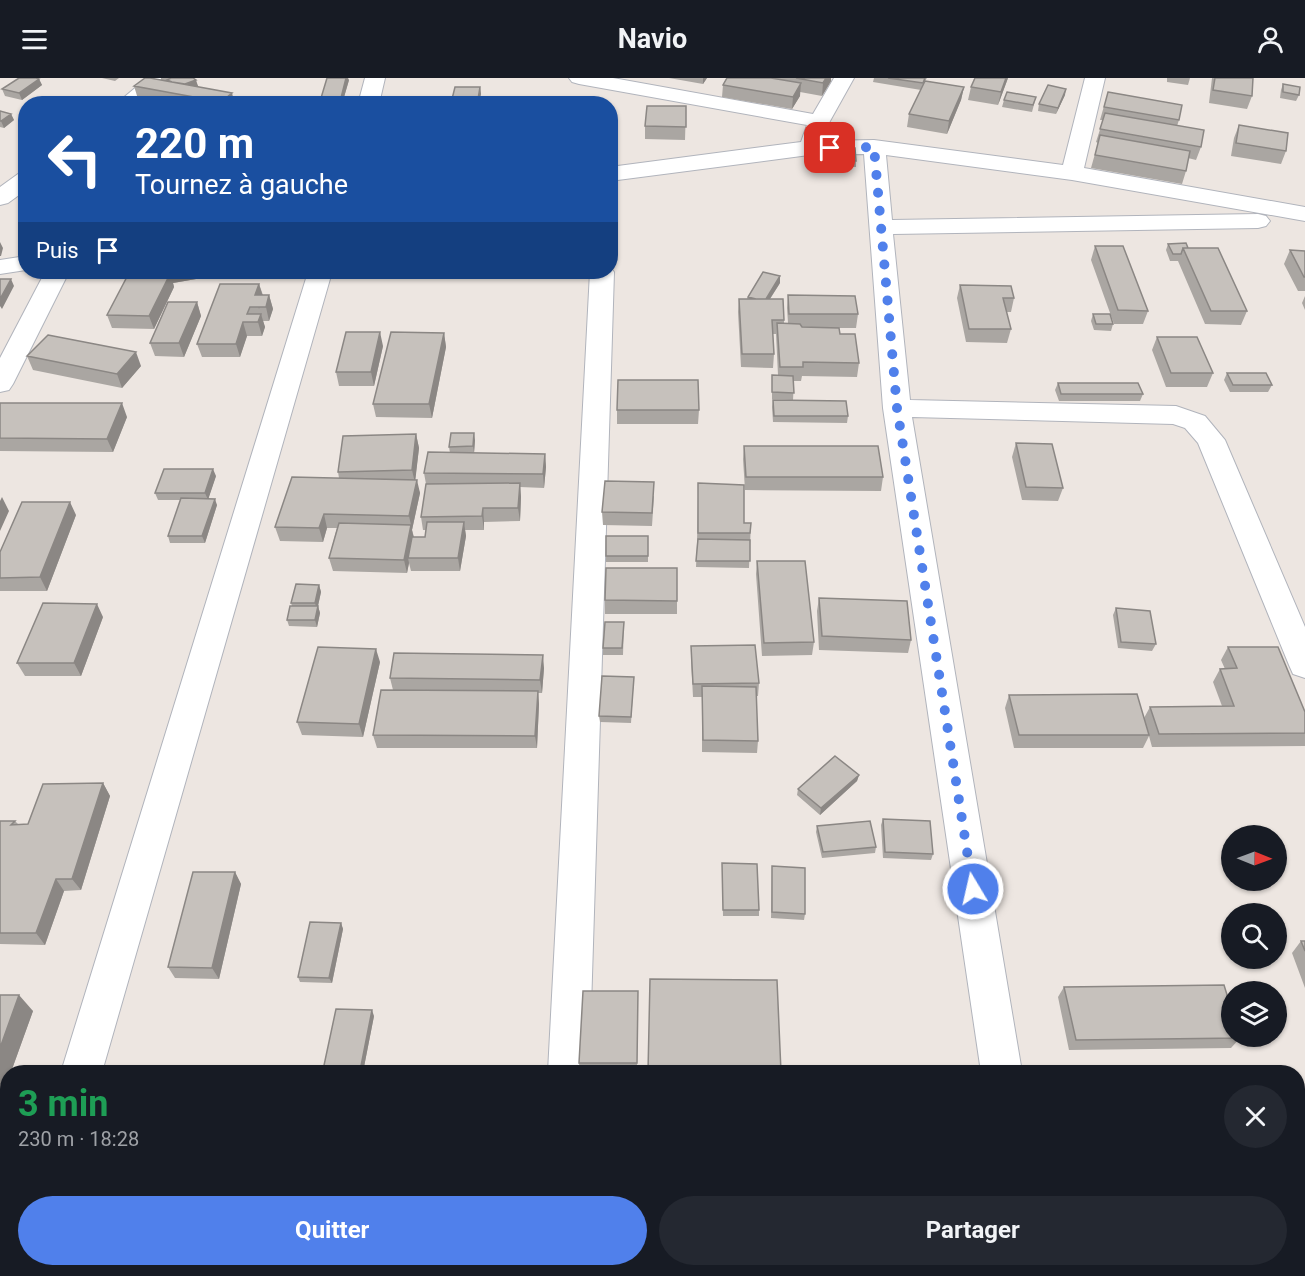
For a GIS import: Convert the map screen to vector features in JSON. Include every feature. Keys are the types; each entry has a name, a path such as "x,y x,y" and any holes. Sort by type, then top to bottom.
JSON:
{"street":[{"path":"136,96 160,78"},
{"path":"370,96 375,78"},
{"path":"579,78 615,81 819,121"},
{"path":"809,148 819,121 844,78"},
{"path":"1072,173 1095,78"},
{"path":"874,147 897,408 1001,1065"},
{"path":"618,173 809,148 874,147 1072,173 1305,214"},
{"path":"0,198 18,185"},
{"path":"881,227 1305,220"},
{"path":"0,267 18,264"},
{"path":"0,384 53,279"},
{"path":"83,1065 318,279"},
{"path":"568,1065 602,279"},
{"path":"897,408 1176,415 1195,422 1211,440 1305,665"}],"building":[{"path":"19,78 39,79 19,93 2,89"},
{"path":"145,78 150,78 232,93 228,96 188,96 134,86"},
{"path":"171,78 196,80 185,84 167,80"},
{"path":"327,78 346,78 342,96 322,96"},
{"path":"727,78 771,78 801,83 793,97 723,85"},
{"path":"796,78 826,78 823,83"},
{"path":"888,78 925,78 923,83"},
{"path":"975,78 1006,78 1001,92 971,87"},
{"path":"1215,78 1253,78 1252,96 1213,90"},
{"path":"925,81 964,87 949,121 909,114"},
{"path":"1283,84 1300,87 1299,95 1283,92"},
{"path":"1048,85 1066,89 1058,108 1039,104"},
{"path":"455,87 480,87 478,96 453,96"},
{"path":"1007,92 1036,97 1033,105 1004,100"},
{"path":"1108,92 1182,105 1179,120 1104,107"},
{"path":"647,106 686,106 686,127 645,126"},
{"path":"0,111 11,114 0,121"},
{"path":"1105,113 1204,130 1201,147 1100,129"},
{"path":"1239,125 1288,133 1286,151 1236,143"},
{"path":"1100,135 1190,151 1186,171 1095,155"},
{"path":"838,147 855,148 856,161 839,160"},
{"path":"1186,243 1188,248 1183,248 1181,254 1173,254 1168,244"},
{"path":"1095,246 1123,246 1148,311 1118,310"},
{"path":"1183,248 1218,248 1247,311 1211,311"},
{"path":"1290,250 1305,251 1305,277 1304,277"},
{"path":"763,272 780,276 766,299 748,297"},
{"path":"0,279 11,279 0,299"},
{"path":"126,279 168,279 149,316 107,315"},
{"path":"220,284 259,284 255,295 269,295 266,307 250,307 247,314 261,314 258,322 243,322 236,344 197,344"},
{"path":"960,285 1011,286 1014,298 1003,298 1011,329 969,329"},
{"path":"788,295 855,296 858,314 789,314"},
{"path":"739,299 783,299 784,320 772,320 774,354 742,354"},
{"path":"168,302 197,302 179,343 150,343"},
{"path":"1093,314 1110,314 1113,324 1096,324"},
{"path":"777,323 800,324 802,327 839,328 840,334 855,334 859,363 803,362 803,367 780,367"},
{"path":"346,332 380,332 371,372 336,372"},
{"path":"391,332 444,333 429,404 373,404"},
{"path":"48,335 136,352 117,374 27,356"},
{"path":"1157,337 1197,337 1213,373 1171,373"},
{"path":"1227,373 1266,373 1272,385 1233,385"},
{"path":"772,375 793,376 794,393 772,392"},
{"path":"618,380 698,380 699,410 617,410"},
{"path":"1058,383 1138,383 1143,394 1061,394"},
{"path":"773,400 846,401 848,416 774,416"},
{"path":"0,403 122,403 107,439 0,438"},
{"path":"451,433 474,433 473,446 449,447"},
{"path":"416,434 412,470 338,472 343,436"},
{"path":"1016,443 1052,444 1063,488 1026,487"},
{"path":"744,446 878,446 883,477 746,477"},
{"path":"428,452 545,454 543,474 424,473"},
{"path":"164,469 213,469 205,493 155,493"},
{"path":"292,477 417,480 409,516 324,514 319,528 275,527"},
{"path":"605,481 654,482 652,513 602,512"},
{"path":"520,483 518,508 483,508 482,516 421,517 426,484"},
{"path":"698,483 744,485 744,523 751,523 750,533 698,533"},
{"path":"181,498 215,499 202,536 168,536"},
{"path":"22,502 70,502 40,577 0,578 0,552"},
{"path":"427,522 464,522 458,558 408,558 412,537 425,537"},
{"path":"339,523 411,525 404,560 329,558"},
{"path":"606,536 648,536 648,556 606,556"},
{"path":"698,539 750,540 750,561 696,561"},
{"path":"757,561 805,561 814,642 764,643"},
{"path":"606,568 677,568 677,601 605,600"},
{"path":"296,584 319,585 315,603 291,603"},
{"path":"819,598 907,601 911,640 822,636"},
{"path":"43,603 97,604 74,663 17,663"},
{"path":"290,606 318,606 315,620 287,620"},
{"path":"1116,608 1150,611 1156,644 1121,642"},
{"path":"605,622 624,622 622,648 603,648"},
{"path":"755,645 759,683 693,684 691,646"},
{"path":"318,647 376,649 359,724 297,722"},
{"path":"1228,647 1278,647 1305,712 1305,733 1159,734 1150,707 1234,706 1220,669 1237,668"},
{"path":"394,653 543,655 540,680 390,678"},
{"path":"602,676 634,677 631,717 599,716"},
{"path":"702,686 756,687 758,741 703,740"},
{"path":"381,690 538,691 535,736 373,735"},
{"path":"1137,694 1149,735 1019,735 1009,695"},
{"path":"835,756 859,775 821,808 798,789"},
{"path":"103,783 72,879 56,879 36,933 0,933 0,821 15,821 11,825 28,824 43,784"},
{"path":"883,819 930,821 933,854 885,852"},
{"path":"870,821 876,847 823,852 817,826"},
{"path":"722,863 757,864 759,910 723,910"},
{"path":"772,866 805,868 805,914 772,912"},
{"path":"193,872 235,872 212,968 168,967"},
{"path":"310,922 341,923 329,978 298,977"},
{"path":"650,979 777,980 781,1065 648,1065"},
{"path":"1221,985 1221,1038 1076,1040 1064,987"},
{"path":"583,991 638,991 637,1063 579,1063"},
{"path":"0,995 19,995 0,1048"},
{"path":"336,1009 372,1010 361,1065 324,1065"}],"route":[{"path":"830,148 874,147 897,408 973,889"}]}
